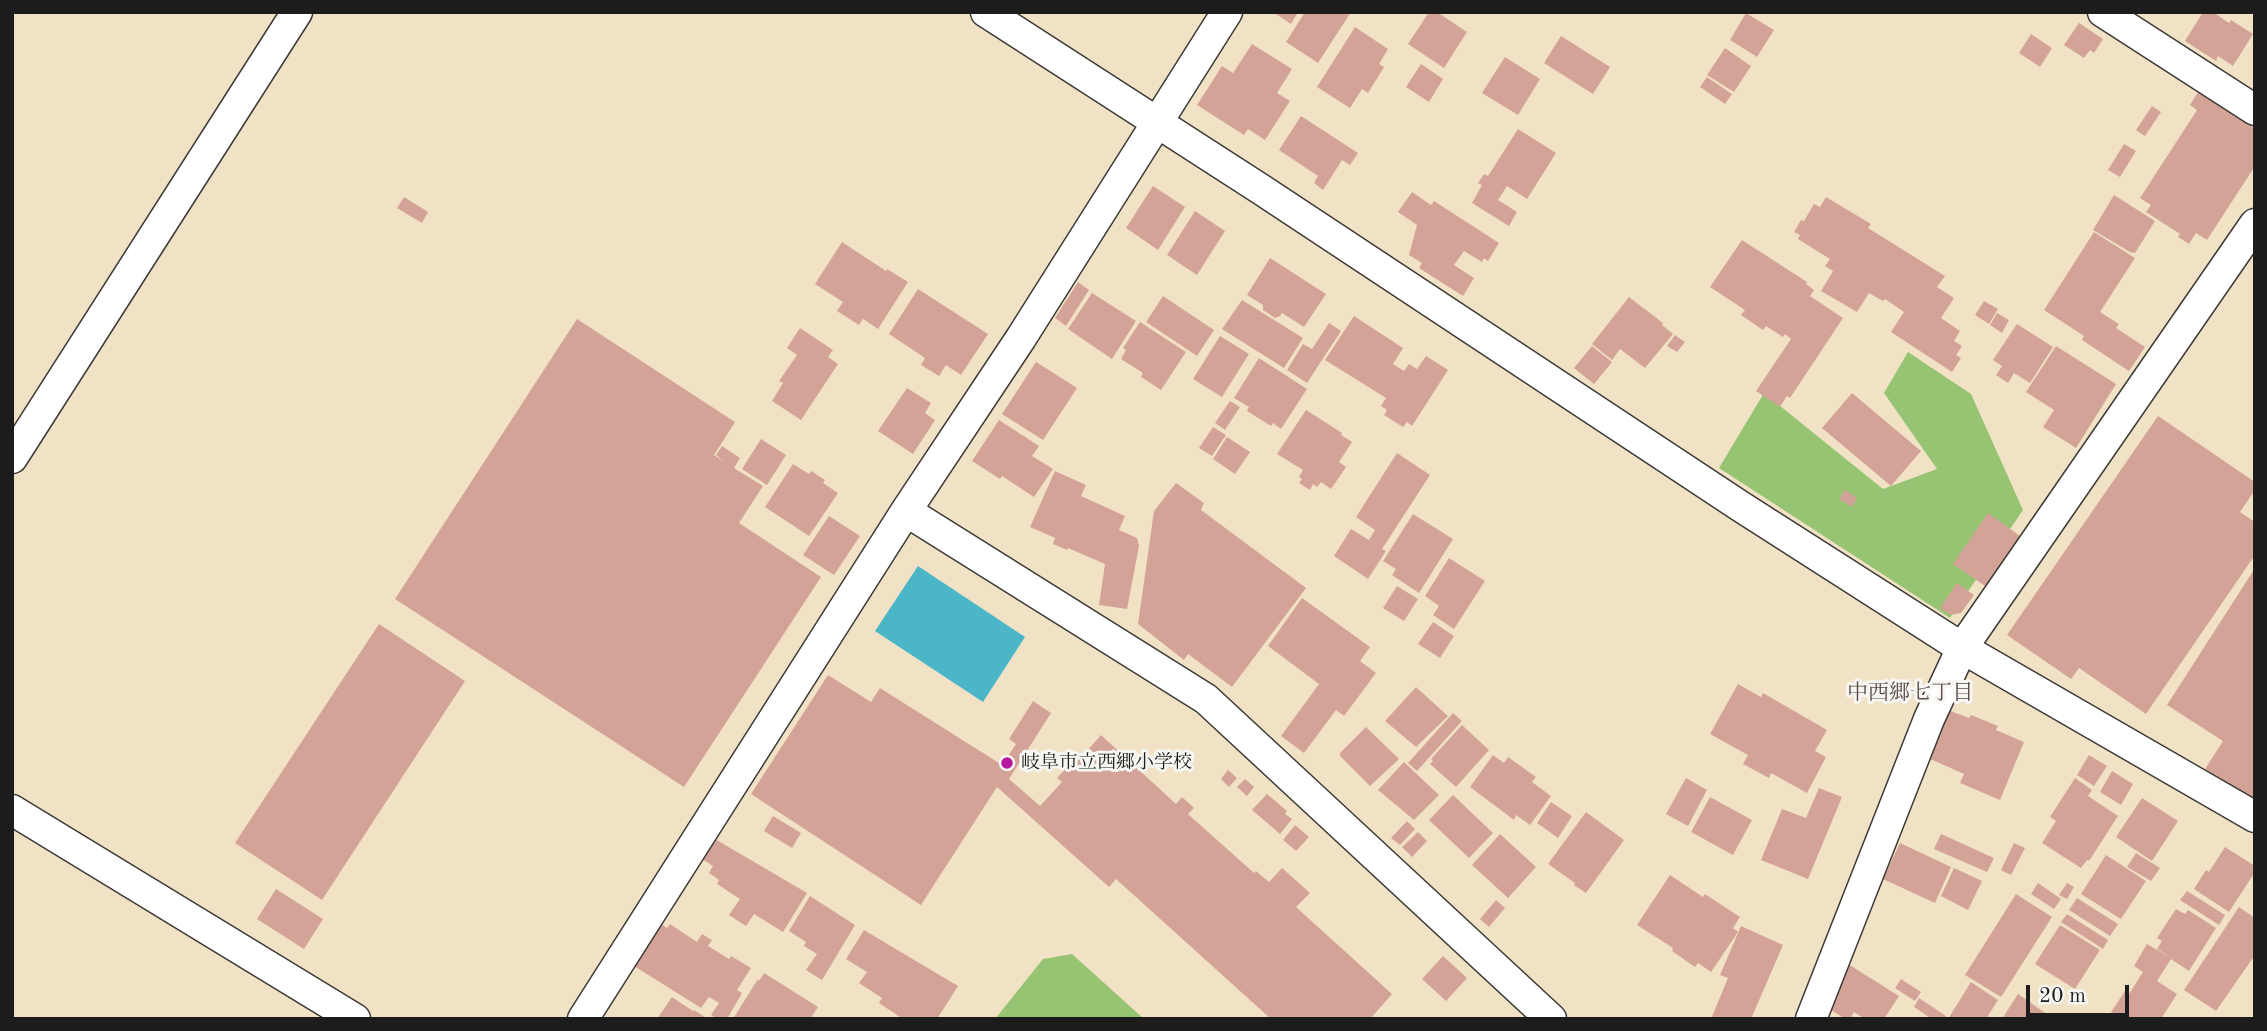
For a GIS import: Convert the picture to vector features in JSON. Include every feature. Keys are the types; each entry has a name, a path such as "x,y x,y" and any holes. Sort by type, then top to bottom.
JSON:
{"street":[{"path":"12,458 296,12"},
{"path":"986,12 1740,506 1962,648 2255,817"},
{"path":"583,1019 1227,12"},
{"path":"2103,12 2255,110"},
{"path":"1811,1019 1929,719 1962,648 2255,224"},
{"path":"906,511 1206,699 1551,1019"},
{"path":"12,810 355,1019"}],"green space":[{"path":"1908,352 1971,394 2023,510 1950,618 1719,468 1764,393 1883,489 1937,469 1884,393"},
{"path":"1072,954 1144,1019 995,1019 1043,959"}],"water":[{"path":"918,566 1025,637 983,702 875,631"}],"building":[{"path":"1273,12 1298,12 1291,24"},
{"path":"1305,12 1351,12 1318,63 1286,42"},
{"path":"1429,12 1437,12 1467,32 1444,68 1408,44"},
{"path":"2203,12 2213,12 2253,34 2233,66 2218,56 2216,61 2185,41"},
{"path":"1746,13 1774,30 1757,57 1730,40"},
{"path":"2079,23 2103,39 2094,53 2090,50 2084,58 2064,45"},
{"path":"1355,27 1388,49 1379,64 1384,67 1368,93 1362,89 1350,108 1317,87"},
{"path":"2031,34 2052,48 2040,67 2019,53"},
{"path":"1561,36 1610,67 1593,94 1544,63"},
{"path":"1252,44 1292,69 1277,93 1290,101 1265,140 1248,129 1244,135 1197,105 1222,66 1233,73"},
{"path":"1725,48 1751,66 1734,92 1707,75"},
{"path":"1505,57 1540,79 1518,115 1482,93"},
{"path":"1421,64 1443,79 1429,102 1406,87"},
{"path":"1707,77 1732,94 1725,104 1700,87"},
{"path":"2198,92 2255,129 2255,166 2207,240 2196,233 2189,244 2178,237 2180,234 2146,212 2151,205 2140,198 2197,110 2190,105"},
{"path":"2152,106 2161,112 2145,136 2136,130"},
{"path":"1301,116 1358,153 1350,165 1342,160 1323,190 1314,183 1318,176 1279,150"},
{"path":"1518,129 1556,153 1527,199 1507,186 1498,200 1517,212 1509,226 1472,203 1482,185 1478,183 1484,174 1488,176"},
{"path":"2124,144 2136,151 2120,177 2108,170"},
{"path":"1153,186 1185,207 1158,250 1126,228"},
{"path":"1412,192 1431,205 1434,201 1499,243 1488,261 1484,258 1482,262 1464,251 1454,265 1474,278 1463,296 1419,268 1422,263 1409,255 1417,225 1398,212"},
{"path":"2114,195 2155,221 2135,253 2093,230"},
{"path":"404,197 428,212 422,223 397,208"},
{"path":"1826,197 1871,224 1868,228 1945,276 1937,287 1954,298 1941,318 1960,331 1954,341 1962,346 1956,355 1961,358 1952,372 1891,332 1904,312 1885,299 1883,301 1869,293 1857,312 1821,291 1833,271 1825,266 1830,259 1798,239 1800,235 1794,232 1814,204 1820,207"},
{"path":"1195,211 1225,231 1197,275 1167,255"},
{"path":"2094,232 2135,258 2100,312 2119,324 2116,328 2145,347 2129,371 2082,340 2084,336 2044,310"},
{"path":"1742,240 1807,282 1814,290 1810,296 1843,318 1790,398 1787,396 1780,407 1756,391 1791,339 1766,326 1763,330 1741,315 1745,310 1710,287"},
{"path":"842,242 908,282 878,329 863,319 859,325 837,311 843,302 815,284"},
{"path":"1270,258 1326,294 1304,327 1282,313 1275,318 1263,310 1263,305 1247,295"},
{"path":"1078,282 1089,290 1066,326 1055,318"},
{"path":"918,289 988,334 961,375 946,365 939,376 921,365 925,358 889,334"},
{"path":"1092,293 1136,321 1112,359 1068,329"},
{"path":"1163,296 1214,330 1197,356 1146,322"},
{"path":"1629,297 1673,334 1645,368 1620,349 1612,360 1592,344"},
{"path":"1242,300 1303,338 1284,368 1222,329"},
{"path":"1984,301 1998,309 1989,324 1975,315"},
{"path":"1997,313 2009,320 2002,333 1990,325"},
{"path":"1354,316 1403,348 1393,364 1404,371 1409,364 1417,369 1426,356 1448,370 1412,426 1407,422 1403,427 1384,415 1387,410 1381,406 1386,398 1325,360"},
{"path":"577,319 735,422 714,455 725,462 716,455 722,446 740,458 734,468 763,486 739,523 821,577 684,787 395,599"},
{"path":"1140,322 1186,352 1161,390 1141,377 1143,373 1121,359 1126,350 1123,348"},
{"path":"1329,323 1341,331 1307,383 1287,370 1303,344 1312,349"},
{"path":"2017,324 2053,347 2030,383 2014,373 2008,383 1996,375 2002,366 1993,360"},
{"path":"800,328 833,350 828,357 838,364 801,420 772,401 783,383 779,381 797,355 787,348"},
{"path":"1675,335 1685,342 1677,352 1667,346"},
{"path":"1220,336 1249,354 1222,397 1193,379"},
{"path":"1592,346 1612,362 1594,384 1574,368"},
{"path":"2056,346 2116,384 2076,448 2043,427 2054,410 2026,392"},
{"path":"1259,358 1307,389 1281,429 1247,411 1249,407 1234,398"},
{"path":"1036,362 1077,388 1043,440 1002,414"},
{"path":"907,388 931,403 925,413 935,420 913,454 878,431"},
{"path":"1852,393 1921,451 1891,486 1822,428"},
{"path":"1230,401 1240,407 1225,430 1215,423"},
{"path":"1306,410 1352,442 1339,462 1346,467 1331,489 1321,482 1317,487 1313,484 1310,490 1299,483 1303,470 1277,454"},
{"path":"2158,416 2255,482 2255,490 2240,512 2255,522 2255,555 2146,714 2079,668 2071,679 2007,635"},
{"path":"999,420 1039,446 1032,456 1053,469 1034,497 972,461"},
{"path":"1213,427 1226,435 1212,456 1199,448"},
{"path":"1227,437 1250,452 1235,474 1213,459"},
{"path":"761,439 786,455 767,485 742,469"},
{"path":"1397,453 1430,475 1382,549 1386,551 1368,579 1334,556 1351,529 1369,540 1375,530 1356,517"},
{"path":"793,464 825,480 823,483 838,493 809,536 765,507"},
{"path":"1055,471 1086,485 1081,496 1125,516 1119,530 1137,538 1139,546 1127,609 1099,605 1105,564 1053,544 1055,538 1030,527"},
{"path":"1176,483 1204,503 1201,510 1306,588 1232,687 1188,654 1184,660 1138,624 1154,511"},
{"path":"1845,490 1857,498 1852,507 1839,499"},
{"path":"1988,513 2020,536 1985,586 1953,564"},
{"path":"1413,514 1453,539 1419,593 1392,575 1396,569 1383,561"},
{"path":"829,516 860,536 834,575 803,555"},
{"path":"1449,558 1485,581 1454,629 1433,615 1439,606 1425,596"},
{"path":"2255,568 2255,801 2205,769 2223,741 2167,705"},
{"path":"1957,583 1974,595 1961,613 1951,615 1940,608"},
{"path":"1397,586 1418,599 1404,621 1383,608"},
{"path":"1302,598 1370,647 1360,661 1376,673 1344,716 1336,710 1304,753 1281,736 1319,684 1268,646"},
{"path":"1433,622 1454,636 1440,658 1418,644"},
{"path":"379,624 465,681 322,900 235,843"},
{"path":"828,675 871,702 880,688 1002,765 1016,744 1009,739 1033,701 1051,713 1009,779 1040,806 1062,782 1057,778 1073,761 1076,763 1101,735 1176,804 1182,797 1194,808 1188,814 1254,873 1256,871 1269,882 1282,868 1310,893 1296,907 1392,994 1370,1019 1271,1019 1116,879 1109,887 997,787 921,905 751,794"},
{"path":"1738,684 1761,697 1763,693 1827,730 1815,751 1826,757 1807,793 1771,773 1769,778 1743,764 1748,755 1710,734"},
{"path":"1416,687 1448,716 1416,747 1385,721"},
{"path":"1948,710 1969,718 1971,715 1998,726 1996,730 2024,742 2000,800 1960,783 1964,774 1928,758"},
{"path":"1453,713 1462,721 1417,771 1408,763"},
{"path":"1462,725 1489,750 1456,787 1430,764 1433,761 1431,759"},
{"path":"1366,727 1399,759 1370,786 1340,756"},
{"path":"1493,755 1504,763 1508,757 1536,777 1532,782 1551,796 1530,825 1516,815 1514,820 1470,787"},
{"path":"2089,755 2107,766 2094,786 2077,775"},
{"path":"1404,762 1439,795 1414,820 1378,790"},
{"path":"1228,770 1237,778 1229,787 1221,779"},
{"path":"2112,771 2133,784 2121,805 2100,792"},
{"path":"1686,778 1707,790 1688,826 1666,814"},
{"path":"2075,778 2092,790 2088,796 2118,816 2089,861 2081,868 2042,843 2056,821 2050,817"},
{"path":"1245,779 1254,787 1247,796 1237,787"},
{"path":"1819,788 1842,797 1808,879 1761,860 1782,809 1806,818"},
{"path":"1267,794 1287,811 1285,814 1292,819 1280,834 1252,810"},
{"path":"1453,795 1493,833 1469,858 1429,820"},
{"path":"1710,797 1752,820 1733,855 1691,832"},
{"path":"2142,798 2178,821 2152,861 2116,837"},
{"path":"1551,802 1572,816 1558,838 1537,823"},
{"path":"1586,812 1624,840 1586,893 1548,864"},
{"path":"773,816 801,833 792,848 764,831"},
{"path":"1407,821 1415,829 1400,845 1391,838"},
{"path":"1295,825 1309,837 1296,851 1283,840"},
{"path":"1418,832 1427,841 1412,857 1402,847"},
{"path":"1500,834 1536,867 1508,898 1472,865"},
{"path":"1941,834 1994,858 1987,872 1934,849"},
{"path":"715,839 807,893 783,932 754,914 746,926 729,915 740,899 717,884 719,880 709,873 713,866 702,859"},
{"path":"1900,843 1951,867 1935,903 1883,879"},
{"path":"2014,843 2025,848 2011,875 2001,870"},
{"path":"2225,847 2255,866 2255,872 2229,912 2194,889"},
{"path":"2136,853 2160,868 2151,881 2127,867"},
{"path":"2106,855 2146,881 2121,919 2081,894"},
{"path":"1954,868 1982,881 1968,910 1941,896"},
{"path":"1670,875 1740,917 1733,928 1738,932 1711,972 1698,963 1695,967 1672,951 1673,948 1637,925"},
{"path":"2038,883 2061,899 2054,909 2031,894"},
{"path":"2067,883 2074,887 2067,899 2059,895"},
{"path":"276,889 323,919 304,949 257,919"},
{"path":"2187,891 2225,915 2219,925 2180,900"},
{"path":"2016,894 2052,917 2001,997 1965,975"},
{"path":"810,896 855,925 822,980 806,970 817,954 804,946 806,942 789,931"},
{"path":"2077,898 2118,924 2110,936 2069,910"},
{"path":"1496,900 1505,908 1489,927 1480,919"},
{"path":"2239,907 2255,918 2255,955 2216,1011 2184,990"},
{"path":"2176,909 2185,914 2188,910 2216,928 2189,971 2171,959 2157,981 2177,994 2161,1019 2115,1019 2117,1016 2111,1012 2125,991 2129,994 2143,972 2134,966 2147,944 2171,958 2157,949 2162,941 2157,938"},
{"path":"2067,914 2108,940 2103,949 2061,922"},
{"path":"661,924 667,928 670,924 697,942 702,934 712,940 708,946 751,968 737,990 742,993 727,1019 717,1019 711,1015 719,1003 709,997 701,1008 634,966"},
{"path":"2060,925 2100,950 2075,989 2035,964"},
{"path":"1741,926 1783,945 1751,1019 1711,1019 1728,978 1720,975"},
{"path":"864,930 958,986 937,1019 903,1019 879,1003 882,998 859,983 867,972 846,959"},
{"path":"1443,956 1467,978 1446,1001 1422,979"},
{"path":"1848,964 1899,996 1884,1019 1865,1019 1854,1012 1850,1019 1845,1019 1825,1006"},
{"path":"764,973 818,1007 810,1019 733,1019"},
{"path":"1901,979 1921,992 1915,1001 1895,988"},
{"path":"1971,982 1998,1000 1986,1019 1948,1019"},
{"path":"2018,994 2051,1017 2002,1019"},
{"path":"672,997 693,1011 708,1019 657,1019"},
{"path":"1919,998 1946,1016 1944,1019 1932,1019 1914,1007"}],"place":[{"name":"岐阜市立西郷小学校","path":"1007,763"}],"district":[{"name":"中西郷七丁目","path":"1910,693"}]}
